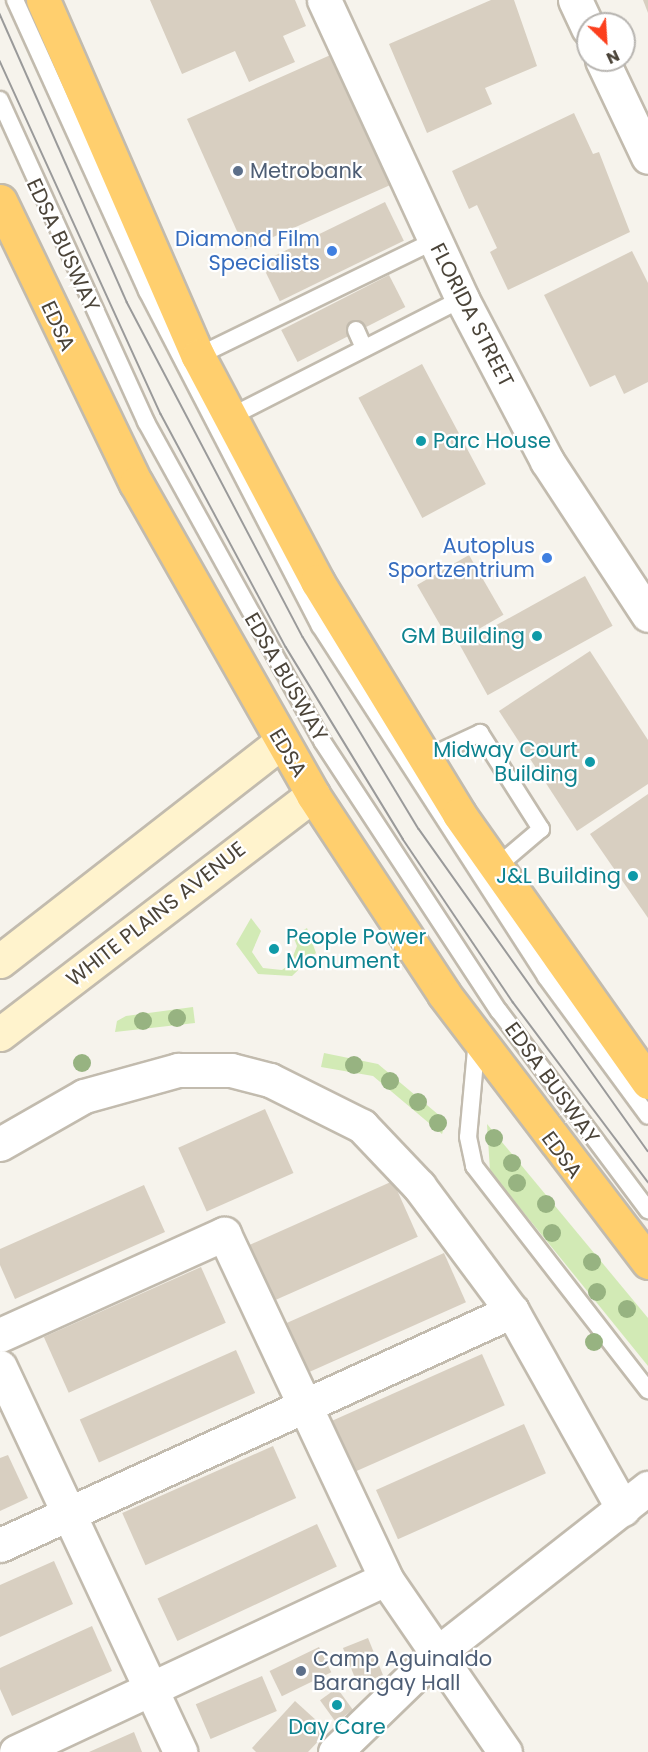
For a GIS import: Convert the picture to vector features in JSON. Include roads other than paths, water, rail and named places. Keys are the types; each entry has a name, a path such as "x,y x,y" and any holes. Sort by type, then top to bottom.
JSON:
{"highway":[{"path":"43,0 198,356 228,418 424,759 495,868 648,1082"},
{"name":"EDSA","path":"0,201 136,483 313,795 477,1038 648,1263"}],"street":[{"name":"FLORIDA STREET","path":"324,0 462,299 548,461 648,615"},
{"path":"608,72 648,157"},
{"path":"0,961 281,742"},
{"name":"WHITE PLAINS AVENUE","path":"0,1034 313,795"},
{"path":"0,1144 84,1096 152,1074 231,1070 270,1080 362,1126 382,1145 464,1242 512,1311 623,1509"},
{"path":"0,1335 224,1234 387,1580 435,1655 505,1752"},
{"path":"0,1545 512,1311"},
{"path":"0,1367 180,1752"},
{"path":"335,1752 435,1655 648,1488"},
{"path":"16,1752 151,1687 387,1580"}],"lane":[{"path":"15,0 147,291 320,626 546,977 648,1116"},
{"name":"EDSA BUSWAY","path":"0,100 146,422 316,731 493,1002 648,1210"},
{"path":"198,356 338,294 434,241"},
{"path":"228,418 462,299"},
{"path":"356,330 364,348"},
{"path":"424,759 480,733 541,829 495,868"},
{"path":"477,1038 468,1137 474,1166 648,1390"}],"tram line":[{"path":"0,14 127,302 303,637 419,829 648,1151"},
{"path":"0,61 161,414 286,647 403,839 513,1002 648,1182"}],"place":[{"name":"Metrobank","path":"238,171"},
{"name":"Diamond Film Specialists","path":"332,251"},
{"name":"Parc House","path":"421,441"},
{"name":"Autoplus Sportzentrium","path":"547,558"},
{"name":"GM Building","path":"537,636"},
{"name":"Midway Court Building","path":"590,762"},
{"name":"J&L Building","path":"633,876"},
{"name":"People Power Monument","path":"274,949"},
{"name":"Camp Aguinaldo Barangay Hall","path":"301,1671"},
{"name":"Day Care","path":"337,1705"}]}
